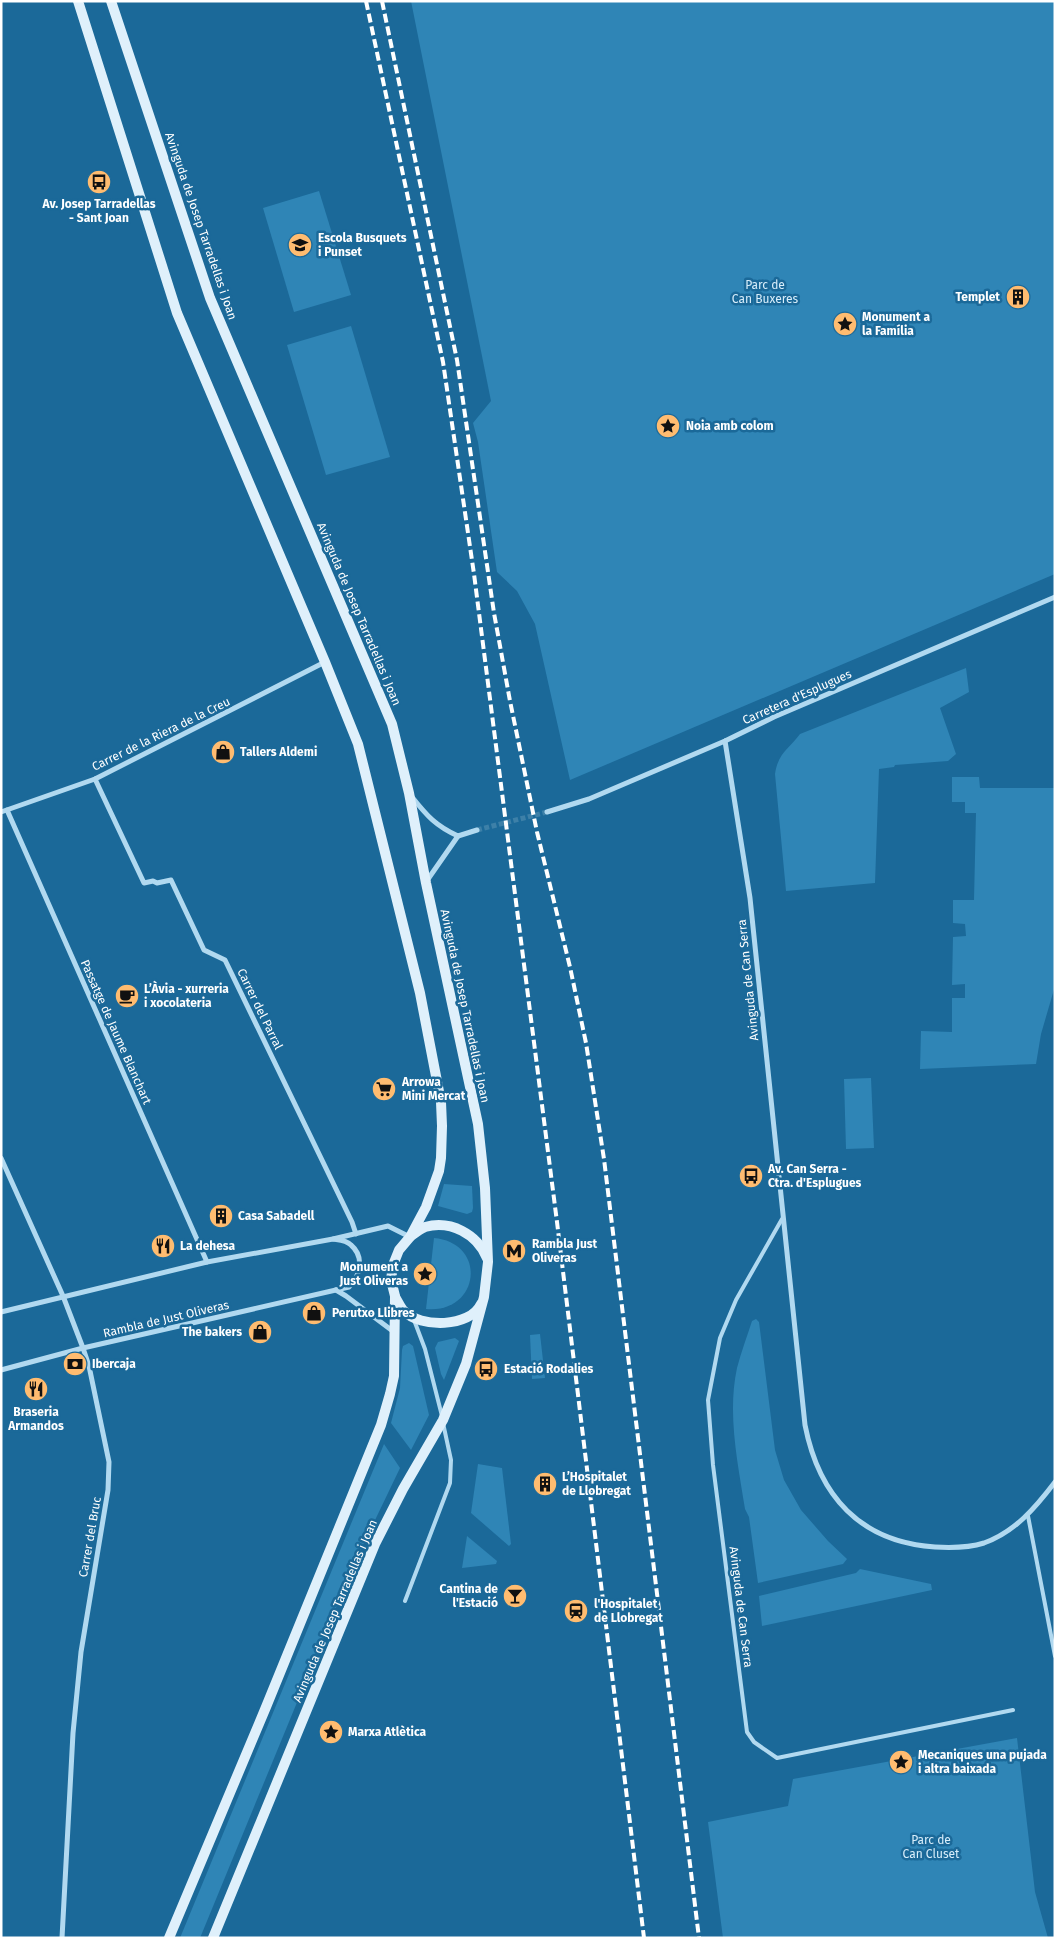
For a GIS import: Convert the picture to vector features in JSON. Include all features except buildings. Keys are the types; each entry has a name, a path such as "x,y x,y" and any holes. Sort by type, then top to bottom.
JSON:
{"street":[{"path":"78,1 176,313 358,744 420,993 441,1102 442,1126 439,1171 426,1207 410,1236 399,1250 392,1265 394,1376 381,1425 169,1938"},
{"name":"Avinguda de Josep Tarradellas i Joan","path":"111,1 210,298 392,724 409,793 426,882 478,1124 485,1188 488,1262 484,1297 466,1364 443,1420 403,1489 375,1544 213,1938"},
{"name":"Carretera d'Esplugues","path":"547,812 589,799 726,741 774,717 1055,597"},
{"name":"Carrer de la Riera de la Creu","path":"1,812 94,779 325,662"},
{"name":"Avinguda de Can Serra","path":"726,741 750,898 805,1426 808,1444 820,1476 841,1506 881,1535 910,1544 957,1548 984,1543 1028,1516 1055,1482"},
{"name":"Carrer del Parral","path":"94,779 144,883 153,880 157,883 171,880 204,950 225,960 355,1231"},
{"path":"409,793 428,818 442,829 458,836"},
{"name":"Passatge de Jaume Blanchart","path":"7,810 207,1262"},
{"path":"426,882 458,836 477,830"},
{"name":"Carrer del Bruc","path":"1,1158 63,1296 83,1348 89,1366 109,1462 109,1481 80,1652 73,1733 62,1938"},
{"path":"410,1236 424,1228 440,1225 457,1228 472,1236 483,1250 488,1262"},
{"path":"1,1312 207,1262 333,1239 355,1231 388,1226 410,1236"},
{"name":"Rambla de Just Oliveras","path":"1,1370 83,1348 349,1287 360,1273 360,1263 352,1245 345,1241 333,1239"},
{"path":"336,1290 394,1332"},
{"path":"394,1296 404,1311 413,1317 431,1323 447,1323 463,1319 479,1309 484,1297"}],"lane":[{"name":"Avinguda de Can Serra","path":"782,1219 732,1308 720,1338 708,1400 713,1465 747,1732 754,1742 777,1758 1013,1710"},
{"path":"405,1602 450,1483 451,1460 425,1349 413,1317"},
{"path":"1028,1516 1055,1656"}],"green space":[{"name":"Parc de Can Buxeres","path":"411,1 1055,1 1055,574 570,780 535,624 517,591 497,572 478,442 473,423 491,401"},
{"path":"319,191 351,295 294,312 263,208"},
{"path":"351,326 390,457 326,475 287,345"},
{"path":"966,668 969,692 940,708 956,754 948,761 895,765 894,767 879,769 875,883 786,891 775,774 776,767 784,752 800,734"},
{"path":"952,777 979,777 980,788 1055,788 1055,986 1041,1034 1036,1064 920,1069 921,1031 952,1032 952,998 965,998 965,984 952,985 953,937 966,936 965,924 953,923 953,900 974,900 976,813 965,813 965,802 952,802"},
{"path":"871,1078 874,1148 846,1149 844,1079"},
{"path":"444,1184 472,1186 472,1212 467,1214 438,1206"},
{"path":"434,1238 451,1243 463,1252 469,1264 470,1277 466,1290 458,1301 444,1308 426,1309"},
{"path":"756,1319 759,1322 775,1450 784,1480 801,1510 828,1541 847,1559 843,1564 758,1583 749,1517 745,1509 733,1421 734,1385 737,1368 752,1321"},
{"path":"540,1334 545,1378 532,1379 530,1335"},
{"path":"455,1338 459,1341 444,1380 435,1348 438,1342"},
{"path":"409,1343 413,1346 429,1415 411,1450 391,1423 400,1388 402,1350 403,1346"},
{"path":"384,1444 400,1468 354,1564 200,1938 180,1938"},
{"path":"478,1464 502,1468 511,1544 509,1546 471,1513"},
{"path":"467,1536 497,1561 496,1564 462,1568"},
{"path":"860,1569 931,1584 932,1590 762,1626 759,1596 856,1573"},
{"name":"Parc de Can Cluset","path":"1017,1738 1035,1892 1048,1938 723,1938 708,1822 788,1806 793,1779"}],"tunnel":[{"path":"477,830 547,812"}],"railway":[{"path":"366,1 443,362 474,574 557,1222 644,1938"},
{"path":"382,1 457,360 494,613 510,701 537,832 570,967 586,1043 604,1159 699,1938"}],"place":[{"name":"Av. Josep Tarradellas - Sant Joan","path":"99,182"},
{"name":"Escola Busquets i Punset","path":"300,245"},
{"name":"Templet","path":"1018,297"},
{"name":"Monument a la Família","path":"845,324"},
{"name":"Noia amb colom","path":"668,426"},
{"name":"Tallers Aldemi","path":"223,752"},
{"name":"L’Àvia - xurreria i xocolateria","path":"127,996"},
{"name":"Arrowa Mini Mercat","path":"384,1089"},
{"name":"Av. Can Serra - Ctra. d'Esplugues","path":"751,1176"},
{"name":"Casa Sabadell","path":"221,1216"},
{"name":"La dehesa","path":"163,1246"},
{"name":"Rambla Just Oliveras","path":"514,1251"},
{"name":"Monument a Just Oliveras","path":"425,1274"},
{"name":"Perutxo Llibres","path":"314,1313"},
{"name":"The bakers","path":"260,1332"},
{"name":"Ibercaja","path":"75,1364"},
{"name":"Estació Rodalies","path":"486,1369"},
{"name":"Braseria Armandos","path":"36,1389"},
{"name":"L’Hospitalet de Llobregat","path":"545,1484"},
{"name":"Cantina de l'Estació","path":"515,1596"},
{"name":"l'Hospitalet de Llobregat","path":"576,1611"},
{"name":"Marxa Atlètica","path":"331,1732"},
{"name":"Mecaniques una pujada i altra baixada","path":"901,1762"}]}
